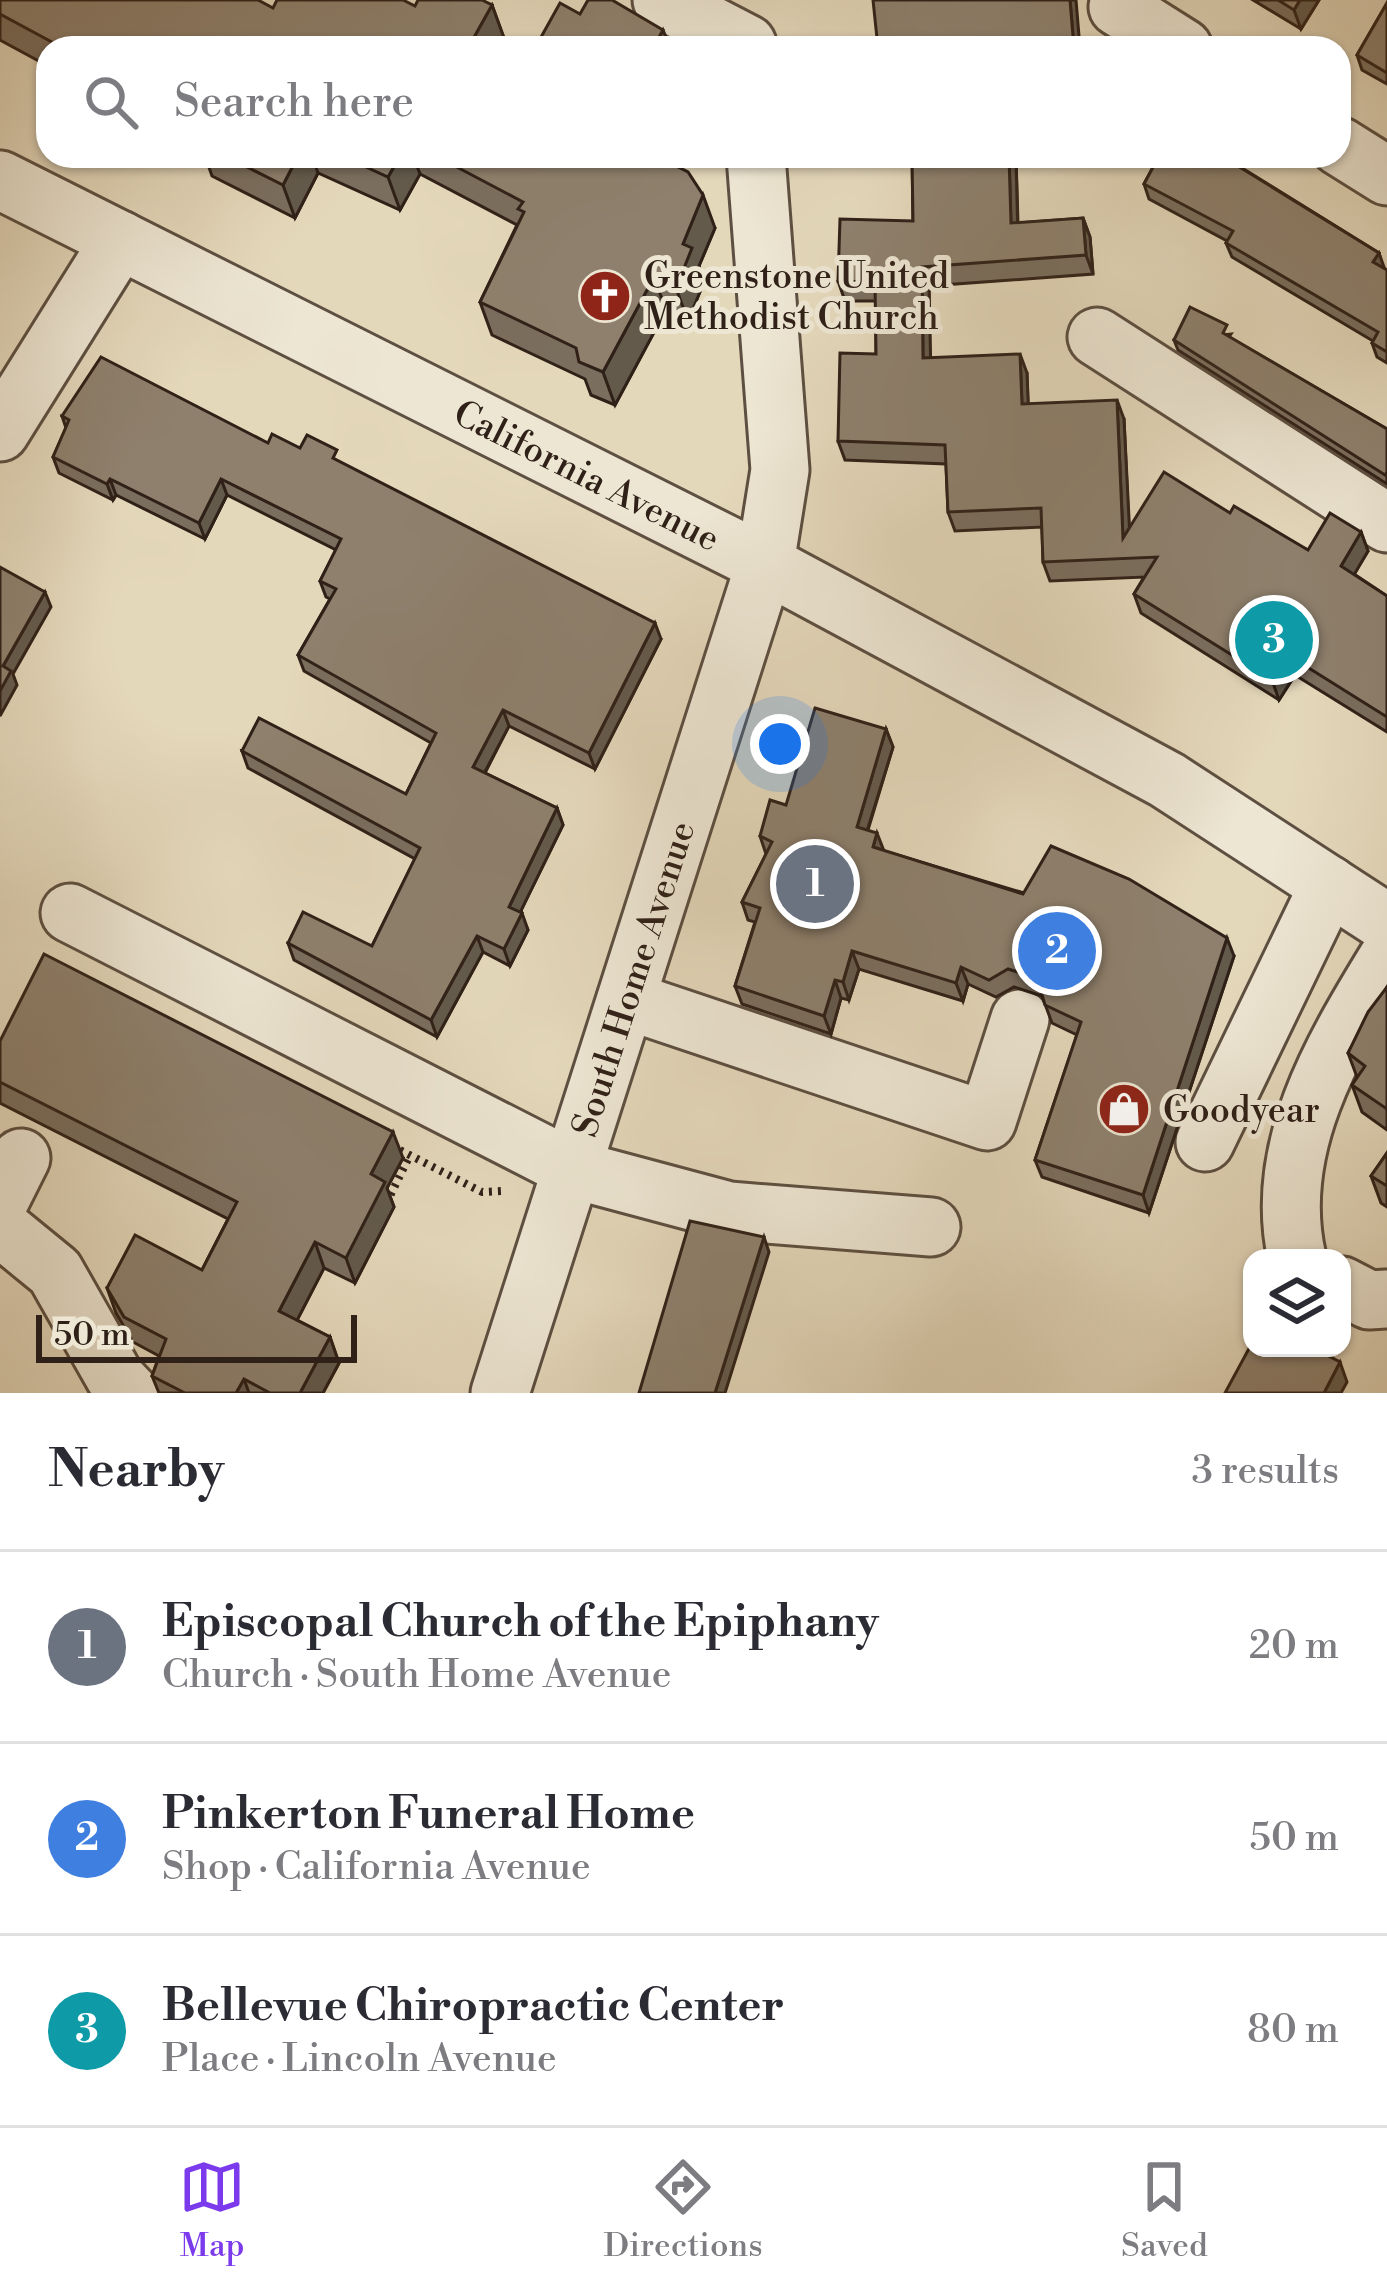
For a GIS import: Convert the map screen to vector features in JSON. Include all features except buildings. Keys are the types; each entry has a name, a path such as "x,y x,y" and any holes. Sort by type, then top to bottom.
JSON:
{"street":[{"path":"662,0 744,31"},
{"path":"1118,7 1164,36"},
{"path":"1351,154 1387,176"},
{"name":"South Home Avenue","path":"500,1393 764,564 780,470 757,168"},
{"name":"California Avenue","path":"0,180 764,564 1167,780 1387,923"},
{"path":"0,431 120,240"},
{"path":"1097,337 1387,523"},
{"path":"1204,1142 1329,885"},
{"path":"70,913 572,1169 729,1211 931,1227"},
{"path":"1295,1249 1287,1214 1315,1083 1387,959"},
{"path":"626,1000 987,1121 1020,1019"},
{"path":"0,1227 55,1272 114,1376 130,1393"},
{"path":"1351,1291 1369,1300 1387,1299"}],"path":[{"path":"376,1138 482,1192 513,1192"},
{"path":"383,1195 389,1198 410,1155"}],"place":[{"name":"Greenstone United Methodist Church","path":"605,296"},
{"name":"Bellevue Chiropractic Center","path":"1274,640"},
{"name":"Episcopal Church of the Epiphany","path":"815,884"},
{"name":"Pinkerton Funeral Home","path":"1057,951"},
{"name":"Goodyear","path":"1124,1109"}]}
